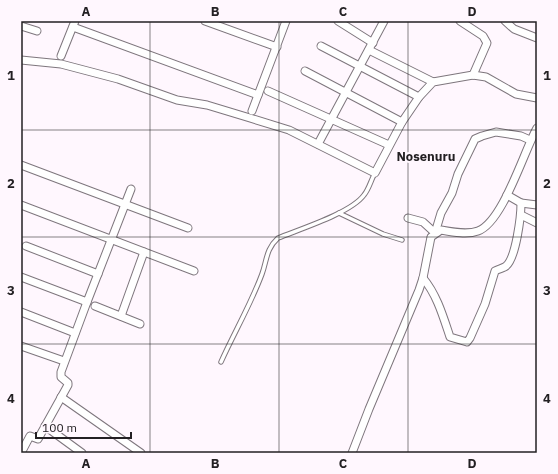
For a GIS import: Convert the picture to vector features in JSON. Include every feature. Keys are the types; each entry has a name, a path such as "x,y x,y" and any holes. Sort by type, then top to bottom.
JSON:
{"street":[{"path":"205,21 277,47"},
{"path":"252,111 286,21"},
{"path":"338,21 371,46 434,82"},
{"path":"318,144 384,21"},
{"path":"460,21 483,36 487,43 473,75"},
{"path":"505,21 514,29 537,38"},
{"path":"62,56 74,24 258,95"},
{"path":"21,26 36,31"},
{"path":"321,46 418,98"},
{"path":"21,60 61,64 118,79 177,100 207,105 289,130 375,173 402,122 418,98 434,82 473,75 486,77 516,94 537,98"},
{"path":"305,71 402,122"},
{"path":"268,91 332,118 389,145"},
{"path":"352,453 424,278 430,237 441,230 455,233 478,231 488,223 507,196 526,155 530,140 537,128"},
{"path":"435,233 441,213 452,194 458,174 475,139 496,132 520,136 530,140"},
{"path":"21,165 188,228"},
{"path":"21,453 24,440 30,436 38,439 68,383 61,374 64,361 131,189"},
{"path":"507,196 521,203 537,205"},
{"path":"424,278 430,286 440,308 450,337 467,342 485,304 495,271 506,266 515,250 515,242 521,215 521,203"},
{"path":"21,205 194,271"},
{"path":"521,215 537,223"},
{"path":"408,218 423,222 435,233"},
{"path":"26,246 98,274"},
{"path":"121,316 144,252"},
{"path":"21,277 87,302"},
{"path":"95,306 140,324"},
{"path":"21,312 75,333"},
{"path":"21,346 64,361"},
{"path":"61,396 141,453"},
{"path":"45,426 82,453"}],"lane":[{"path":"221,362 263,274 267,252 272,244 278,238 339,213 356,204 364,195 375,173"},
{"path":"339,213 382,234 402,240"}],"district":[{"name":"Nosenuru","path":"426,156"}]}
